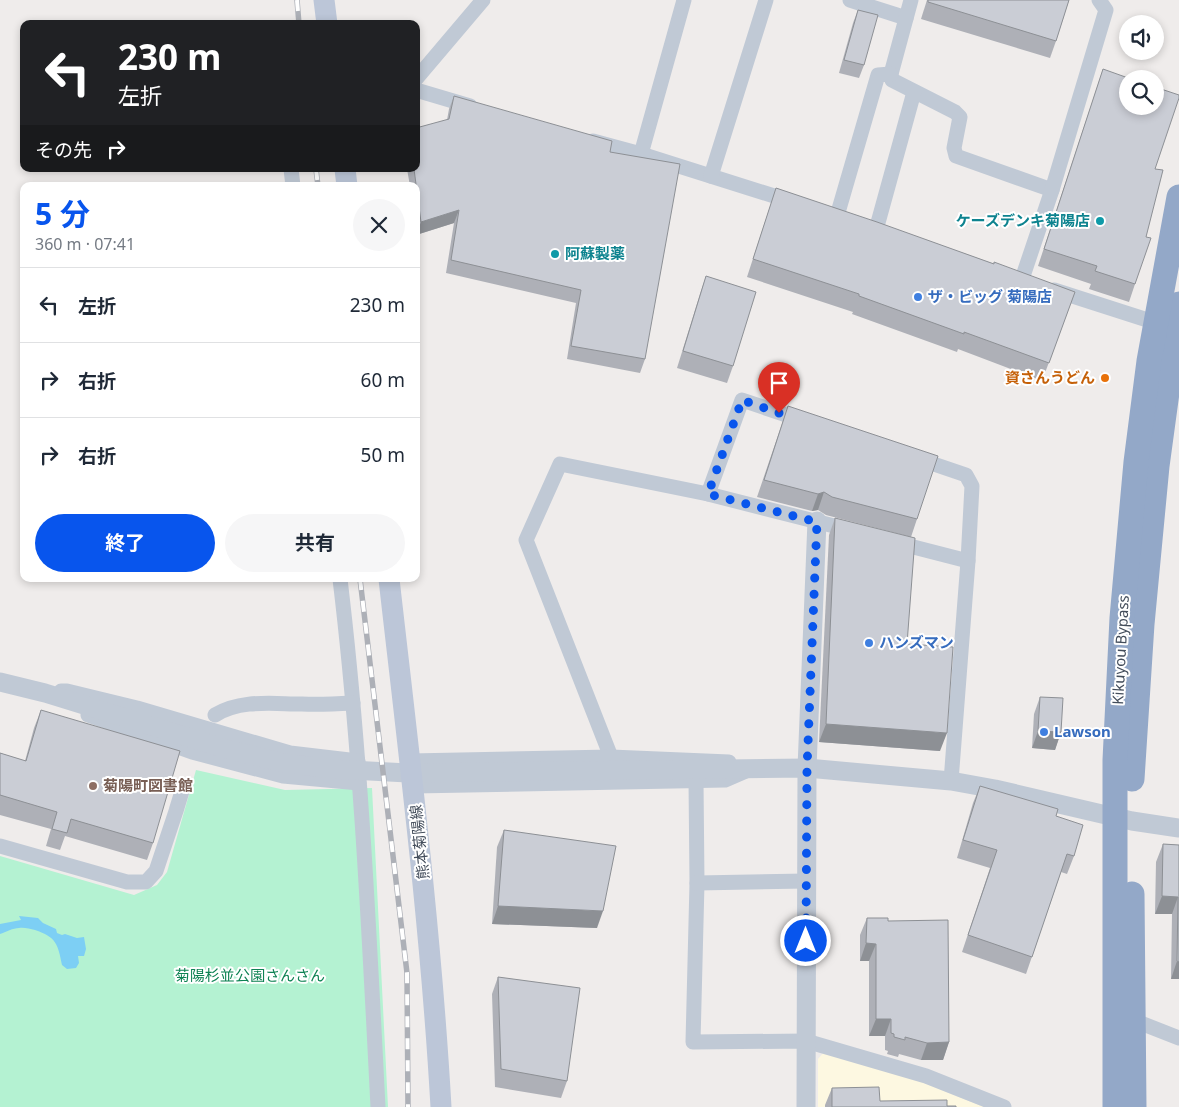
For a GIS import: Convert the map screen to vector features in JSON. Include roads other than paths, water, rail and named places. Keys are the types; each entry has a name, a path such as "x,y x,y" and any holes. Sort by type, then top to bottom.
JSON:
{"highway":[{"name":"Kikuyou Bypass","path":"1170,327 1179,197"},
{"name":"Kikuyou Bypass","path":"1134,1107 1133,1020 1124,819 1116,760 1123,608 1136,462 1149,360 1170,327 1179,304"},
{"name":"Kikuyou Bypass","path":"1115,1107 1124,819"}],"main road":[{"path":"324,0 326,20"},
{"name":"熊本菊陽線","path":"389,582 414,786 428,928 441,1107"}],"street":[{"path":"420,74 483,0"},
{"path":"641,154 684,0"},
{"path":"711,176 766,0"},
{"path":"850,0 906,18"},
{"path":"911,0 891,74 892,80 955,112 960,117 954,148 956,156 1052,190"},
{"path":"1032,282 1052,190 1106,10 1099,0"},
{"path":"837,216 878,76 891,74"},
{"path":"420,91 481,109"},
{"path":"876,230 914,92"},
{"path":"581,138 711,176 837,216 894,237"},
{"path":"1004,273 1170,327"},
{"path":"708,494 742,400 816,425"},
{"path":"901,453 966,475 972,486 951,781"},
{"path":"611,757 526,540 560,464 708,494 865,534"},
{"path":"806,1107 807,768 817,522"},
{"path":"884,539 968,561"},
{"path":"340,582 358,761 378,1107"},
{"path":"0,682 45,693 226,749 284,763 331,769 408,773 807,768 951,781 995,789 1124,819 1179,828"},
{"path":"45,693 66,691 137,708 290,753 358,761"},
{"path":"45,693 61,706 192,752 283,776 359,783"},
{"path":"214,715 226,708 263,702 329,705 353,703"},
{"path":"410,761 611,757 725,760 752,769"},
{"path":"414,786 725,780 752,769"},
{"path":"696,781 697,883 693,1042 806,1041 926,1076 1004,1107"},
{"path":"0,846 127,882 146,882 156,871 182,788"},
{"path":"697,883 806,881"},
{"path":"1133,1020 1179,1038"}],"water":[{"path":"19,916 38,918 62,935 65,934 77,938 84,937 86,949 84,956 78,956 79,963 76,968 67,969 62,965 55,942 48,935 27,928 12,929 0,934 0,924 21,920"}],"railway":[{"path":"297,0 299,20"},
{"path":"316,172 318,182"},
{"path":"360,582 407,973 408,1107"}],"place":[{"name":"ケーズデンキ菊陽店","path":"1100,221"},
{"name":"阿蘇製薬","path":"555,254"},
{"name":"ザ・ビッグ 菊陽店","path":"918,297"},
{"name":"資さんうどん","path":"1105,378"},
{"name":"ハンズマン","path":"869,643"},
{"name":"Lawson","path":"1044,732"},
{"name":"菊陽町図書館","path":"93,786"}],"park label":[{"name":"菊陽杉並公園さんさん","path":"250,976"}]}
